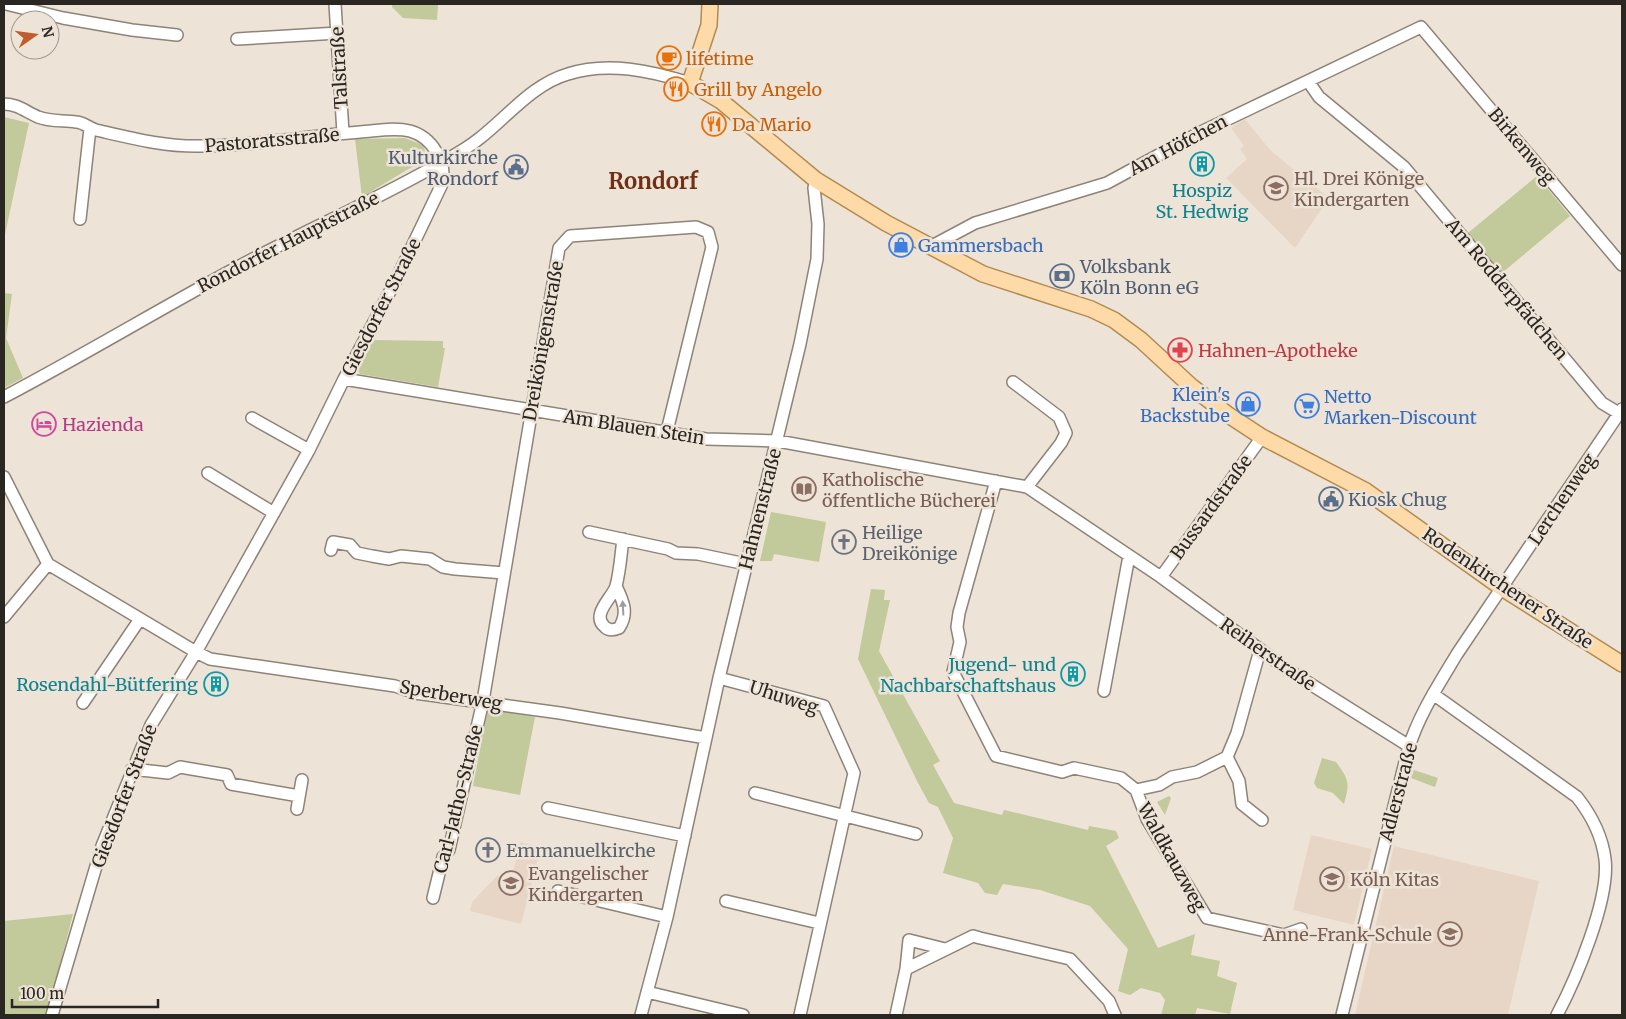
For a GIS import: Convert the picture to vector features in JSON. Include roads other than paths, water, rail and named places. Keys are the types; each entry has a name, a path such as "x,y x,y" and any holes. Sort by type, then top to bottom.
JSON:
{"main road":[{"path":"690,82 709,25 710,4"},
{"name":"Rondorfer Hauptstraße","path":"690,82 721,101 816,180 930,247"},
{"name":"Rodenkirchener Straße","path":"930,247 983,274 1091,309 1114,320 1141,340 1206,398 1262,436 1366,491 1502,588 1622,664"}],"street":[{"path":"6,4 72,20 177,35"},
{"name":"Talstraße","path":"335,4 343,133"},
{"name":"Am Höfchen","path":"930,247 975,223 1107,183 1201,132 1421,28"},
{"name":"Birkenweg","path":"1421,28 1622,265"},
{"path":"237,39 338,34"},
{"name":"Rondorfer Hauptstraße","path":"4,397 66,365 229,272 443,162 480,139 535,91 566,74 592,68 614,67 662,74 690,82"},
{"name":"Am Rodderpfädchen","path":"1308,81 1319,97 1404,168 1602,403 1621,413"},
{"name":"Pastoratsstraße","path":"4,104 12,104 37,117 60,123 76,122 90,128 146,141 202,146 343,133 409,131 421,136 434,149 443,162"},
{"path":"80,219 90,128"},
{"name":"Giesdorfer Straße","path":"52,1015 102,846 151,725 196,652 310,450 442,184 443,162"},
{"name":"Hahnenstraße","path":"641,1015 685,836 746,564 778,441 817,259 818,224 814,188 816,180"},
{"name":"Dreikönigenstraße","path":"483,701 559,248 570,236 696,227 708,232 712,247 666,431"},
{"name":"Am Blauen Stein","path":"344,379 706,439 778,441"},
{"path":"1013,382 1059,417 1066,433 1062,443 1027,487"},
{"name":"Lerchenweg","path":"1502,588 1621,413"},
{"path":"252,418 310,450"},
{"name":"Bussardstraße","path":"1160,578 1262,436"},
{"name":"Reiherstraße","path":"778,441 1027,487 1129,556 1260,650 1409,746"},
{"path":"208,473 274,513"},
{"path":"4,477 48,564 4,617"},
{"name":"Waldkauzweg","path":"996,481 959,613 960,642 953,672 996,756 1062,772 1074,768 1121,778 1136,790 1147,819 1207,918 1284,935 1301,929"},
{"path":"589,532 668,549 676,553 698,554 746,564"},
{"path":"616,586 623,539"},
{"path":"331,550 333,542 350,546 357,553 372,556 422,558 455,570 474,572 484,570 504,573"},
{"path":"1104,691 1129,556"},
{"name":"Sperberweg","path":"48,564 210,659 386,684 415,693 468,702 483,701 706,738"},
{"name":"Adlerstraße","path":"1342,1015 1409,746 1433,694 1457,654 1502,588"},
{"path":"83,703 140,619"},
{"path":"1260,650 1237,733 1226,757 1239,781 1242,804 1262,820"},
{"name":"Uhuweg","path":"719,678 824,706 854,773 819,922 800,1015"},
{"path":"1433,694 1577,797 1592,816 1600,836 1605,861 1594,922 1576,977 1557,1015"},
{"name":"Carl-Jatho-Straße","path":"433,898 443,857 449,850 483,701"},
{"name":"Waldkauzweg","path":"1136,790 1159,785 1172,776 1197,772 1226,757"},
{"path":"132,768 168,773 180,767 210,772 227,775 231,784 299,796"},
{"path":"297,809 302,780"},
{"path":"755,793 916,834"},
{"path":"548,808 685,836"},
{"path":"558,891 666,917"},
{"path":"726,901 819,922"},
{"path":"906,969 972,936 1070,959 1109,1001 1115,1015"},
{"path":"896,1015 910,940 945,949"},
{"path":"647,992 743,1015"}],"place":[{"name":"lifetime","path":"669,58"},
{"name":"Grill by Angelo","path":"676,89"},
{"name":"Da Mario","path":"714,124"},
{"name":"Hospiz St. Hedwig","path":"1202,164"},
{"name":"Kulturkirche Rondorf","path":"516,167"},
{"name":"Hl. Drei Könige Kindergarten","path":"1276,188"},
{"name":"Gammersbach","path":"901,245"},
{"name":"Volksbank Köln Bonn eG","path":"1062,276"},
{"name":"Hahnen-Apotheke","path":"1180,350"},
{"name":"Klein's Backstube","path":"1248,404"},
{"name":"Netto Marken-Discount","path":"1307,406"},
{"name":"Hazienda","path":"44,424"},
{"name":"Katholische öffentliche Bücherei","path":"804,489"},
{"name":"Kiosk Chug","path":"1331,499"},
{"name":"Heilige Dreikönige","path":"844,542"},
{"name":"Jugend- und Nachbarschaftshaus","path":"1073,674"},
{"name":"Rosendahl-Bütfering","path":"216,684"},
{"name":"Emmanuelkirche","path":"488,850"},
{"name":"Köln Kitas","path":"1332,879"},
{"name":"Evangelischer Kindergarten","path":"511,883"},
{"name":"Anne-Frank-Schule","path":"1450,934"}],"district":[{"name":"Rondorf","path":"653,181"}]}
